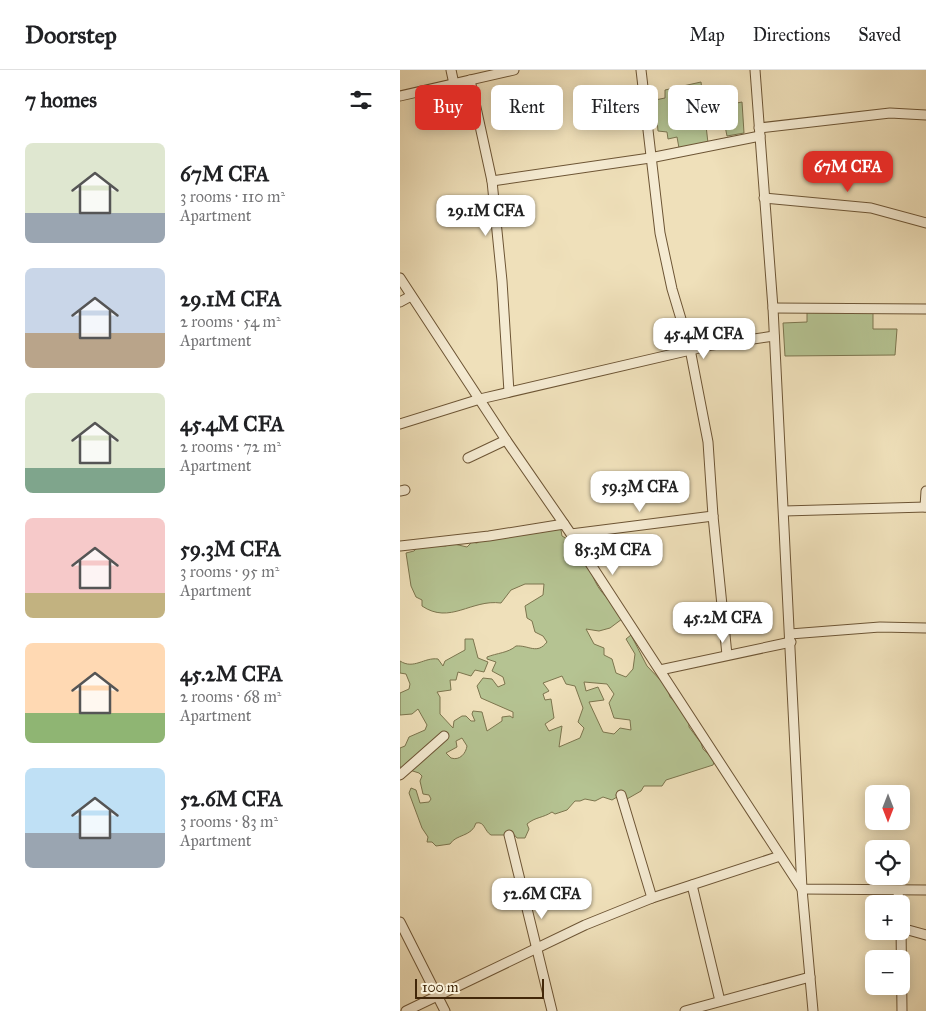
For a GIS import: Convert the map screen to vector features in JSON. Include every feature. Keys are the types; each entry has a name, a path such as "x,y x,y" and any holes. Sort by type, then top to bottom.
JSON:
{"street":[{"path":"451,70 454,84"},
{"path":"400,96 514,70"},
{"path":"641,70 643,85"},
{"path":"756,70 773,308 802,889 813,1011"},
{"path":"470,80 492,181 502,281 509,392"},
{"path":"492,181 650,158 760,132 890,114 926,115"},
{"path":"647,130 662,242 672,289 690,349 708,442 712,516 727,655"},
{"path":"764,198 871,208 926,223"},
{"path":"400,278 506,440 571,534 802,889"},
{"path":"400,302 411,296"},
{"path":"773,308 926,309"},
{"path":"400,424 480,398 690,349 774,336"},
{"path":"468,458 506,440"},
{"path":"784,511 925,507 926,491"},
{"path":"571,534 712,516"},
{"path":"400,546 489,536 564,524"},
{"path":"660,670 790,638 880,627 926,628"},
{"path":"400,775 444,736"},
{"path":"621,795 652,898"},
{"path":"509,836 552,1011"},
{"path":"406,1011 585,925 652,898 780,856"},
{"path":"692,885 720,1001"},
{"path":"802,889 926,890"},
{"path":"898,891 898,895"},
{"path":"400,922 445,1011"},
{"path":"910,930 926,935"},
{"path":"901,940 902,1011"},
{"path":"685,1011 810,977"}],"green space":[{"path":"701,82 701,85 688,85"},
{"path":"668,89 668,130 707,130 708,143 679,148 677,137 668,139 667,132 658,131 658,99 665,98 665,90"},
{"path":"742,102 744,133 727,136 726,130 738,130 738,103"},
{"path":"873,310 873,329 897,329 895,355 785,356 783,323 807,322 807,311"},
{"path":"554,527 561,530 562,536 576,544 576,552 585,560 598,587 622,619 610,628 599,631 586,629 594,644 604,648 604,655 612,659 616,673 626,677 633,669 635,654 626,639 631,635 647,666 667,687 670,697 689,717 689,727 701,743 703,749 715,760 713,765 666,780 662,786 644,786 641,791 627,799 617,797 612,800 603,797 595,801 585,799 575,801 567,810 555,814 552,812 527,824 529,829 525,838 517,838 511,831 504,835 491,835 481,823 476,823 471,831 456,838 450,844 436,846 432,842 427,842 428,837 422,828 409,793 411,788 416,790 420,803 429,802 431,799 429,795 423,794 420,781 422,776 419,773 400,767 400,748 405,746 409,737 425,730 427,725 418,709 412,714 400,715 400,693 409,689 410,684 406,674 400,673 400,661 414,664 438,659 443,666 445,661 465,650 465,639 473,639 478,658 488,662 484,672 475,670 471,676 458,672 456,680 450,680 451,690 437,692 440,697 440,714 453,728 454,721 462,716 475,721 472,714 473,711 482,712 487,731 502,721 502,717 510,716 513,718 513,712 481,698 477,686 483,678 492,679 498,687 505,684 503,677 492,671 496,662 487,659 487,657 506,652 516,646 540,648 547,642 543,636 535,632 532,621 527,618 525,606 543,595 544,584 525,584 511,590 501,603 480,604 442,613 422,606 422,600 416,597 411,586 406,553 414,551 420,545 446,546 450,543 467,547 472,542 477,543 481,540","holes":["562,676 566,684 575,686 583,708 578,722 584,728 580,738 559,747 562,726 549,731 545,724 554,718 551,699 545,700 543,694 549,691 543,683","584,682 607,684 614,694 609,703 614,718 630,720 631,730 620,728 614,734 603,732 589,702 604,700 598,687 586,691","462,738 467,746 462,756 454,759 446,753 457,747 456,741"]}]}
